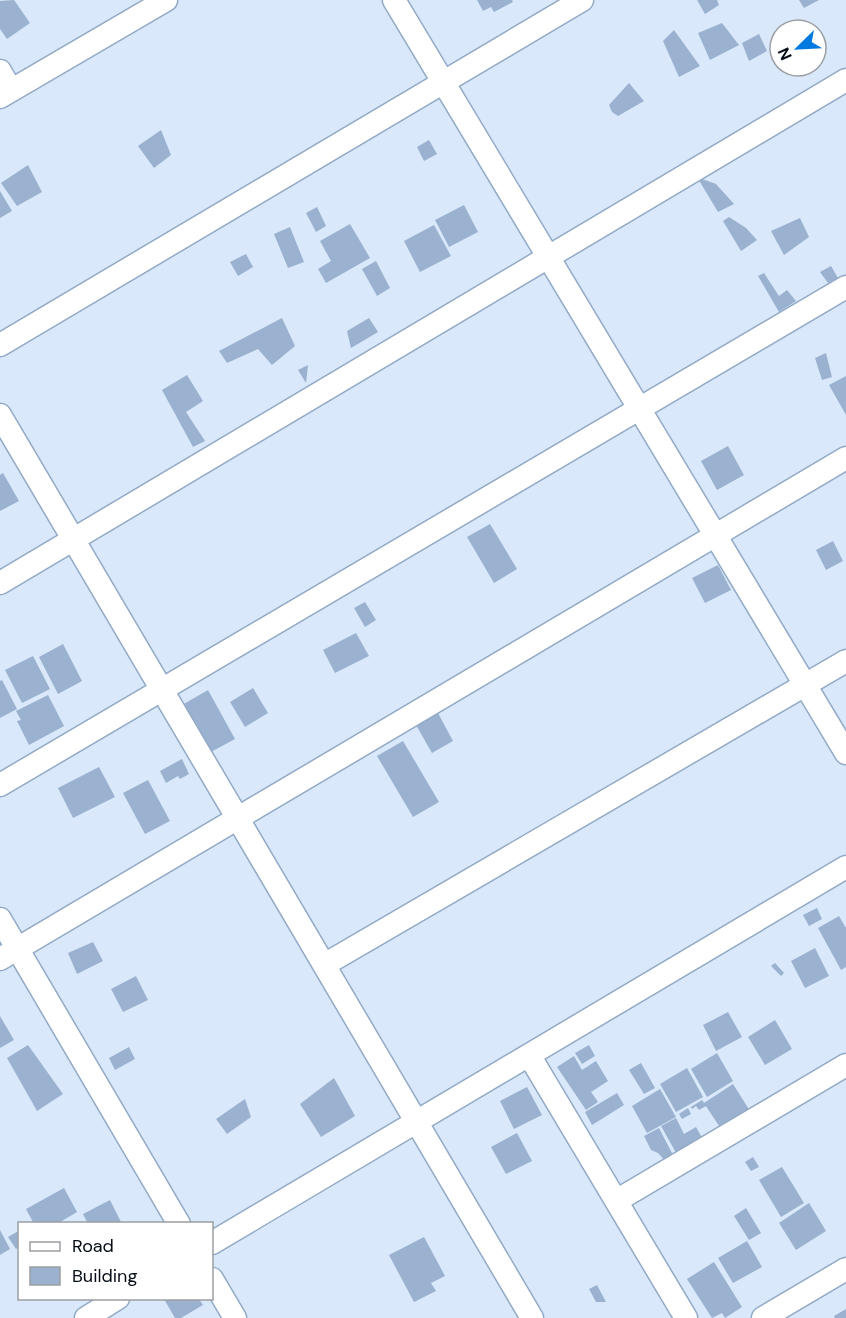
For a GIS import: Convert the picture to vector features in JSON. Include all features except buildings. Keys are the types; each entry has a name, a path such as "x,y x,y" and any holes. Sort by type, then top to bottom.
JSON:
{"street":[{"path":"394,0 846,753"},
{"path":"0,345 582,0"},
{"path":"4,86 161,1"},
{"path":"0,583 846,80"},
{"path":"0,785 846,286"},
{"path":"0,415 532,1318"},
{"path":"9,953 846,458"},
{"path":"324,964 846,661"},
{"path":"213,1242 846,867"},
{"path":"0,919 9,953 178,1222"},
{"path":"529,1055 686,1318"},
{"path":"616,1201 846,1065"},
{"path":"763,1318 846,1269"},
{"path":"213,1281 235,1318"},
{"path":"86,1318 116,1300"}]}
